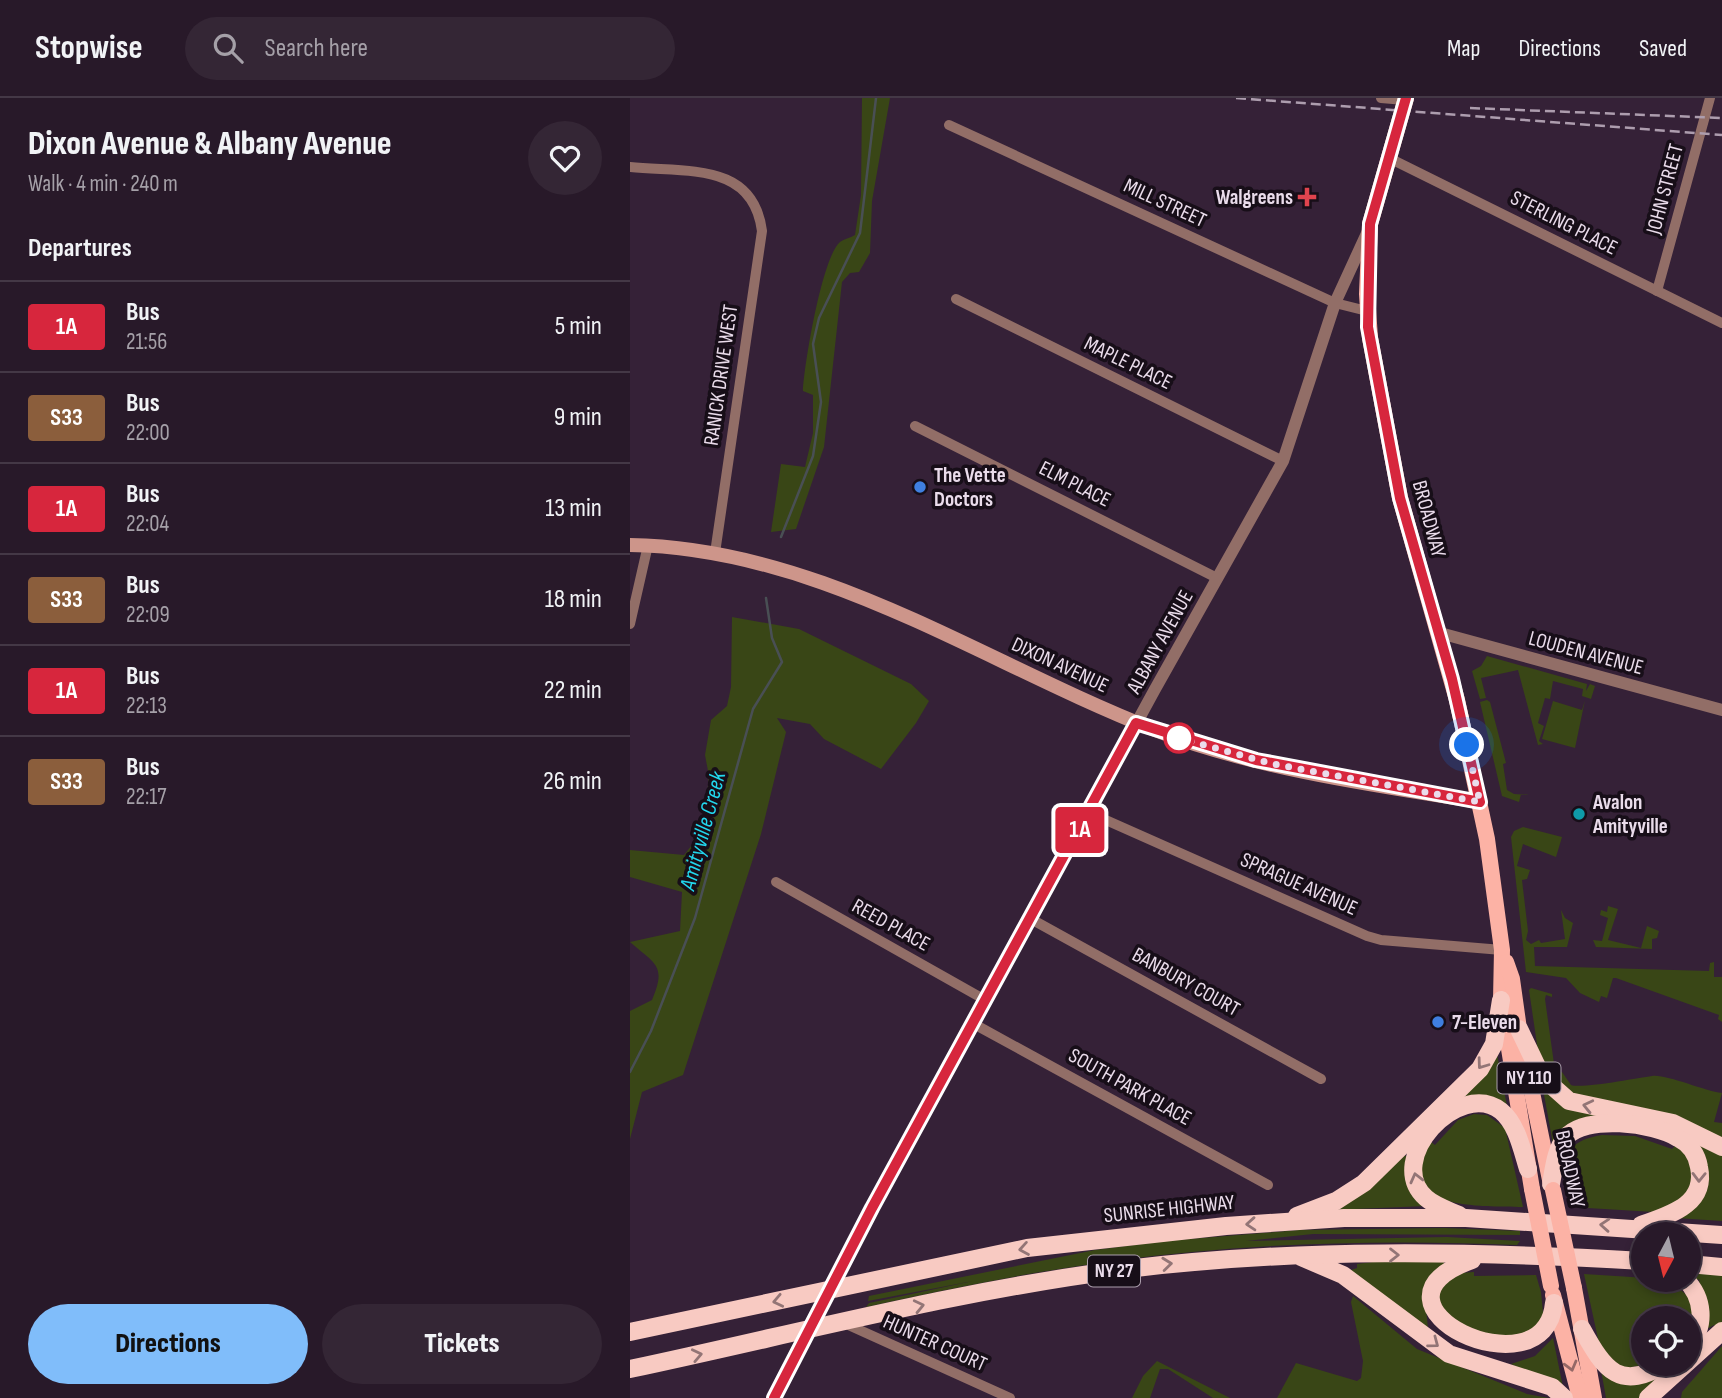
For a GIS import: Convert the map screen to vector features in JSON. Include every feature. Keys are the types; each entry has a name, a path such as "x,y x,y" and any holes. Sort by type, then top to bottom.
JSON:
{"highway":[{"path":"1282,1222 1336,1201 1364,1183 1480,1069 1494,1044 1501,1000"},
{"path":"1519,1029 1542,1077 1569,1101 1652,1117 1692,1131 1722,1147"},
{"path":"1466,1218 1426,1198 1413,1174 1418,1147 1453,1111 1476,1104 1502,1112 1517,1135 1528,1169"},
{"path":"1552,1187 1560,1147 1566,1137 1578,1129 1593,1124 1617,1124 1654,1129 1677,1137 1696,1155 1701,1177 1699,1189 1684,1208 1646,1222"},
{"name":"SUNRISE HIGHWAY","path":"630,1332 1027,1248 1344,1218 1466,1218 1631,1227"},
{"name":"SUNRISE HIGHWAY","path":"1701,1233 1722,1235"},
{"path":"1294,1254 1343,1275 1449,1354 1552,1388 1564,1398"},
{"name":"NY 27","path":"630,1369 1036,1282 1185,1262 1294,1254 1486,1255 1631,1261"},
{"path":"1486,1255 1454,1267 1437,1282 1432,1308 1439,1328 1449,1336 1491,1355 1516,1357 1540,1346 1553,1322 1553,1295"},
{"path":"1701,1265 1722,1267"},
{"path":"1582,1329 1607,1368 1619,1375 1633,1378 1643,1376"},
{"path":"1648,1398 1722,1331"}],"main road":[{"name":"BROADWAY","path":"1405,99 1370,224 1367,311 1380,399 1400,498 1440,633 1480,802 1502,950 1501,1000 1528,1169 1553,1295 1580,1398"},
{"name":"DIXON AVENUE","path":"630,544 715,553 786,570 859,596 1136,723 1256,760 1480,802"},
{"name":"BROADWAY","path":"1502,950 1512,979 1519,1029 1574,1287 1594,1398"}],"street":[{"path":"1381,98 1405,99"},
{"name":"JOHN STREET","path":"1657,291 1710,98"},
{"name":"MILL STREET","path":"949,125 1335,303 1367,311"},
{"name":"STERLING PLACE","path":"1389,158 1722,323"},
{"name":"RANICK DRIVE WEST","path":"630,167 728,177 742,186 760,214 762,231 715,553"},
{"name":"ALBANY AVENUE","path":"774,1398 828,1291 1090,813 1136,723 1283,461 1300,418 1335,303 1370,224"},
{"name":"MAPLE PLACE","path":"956,299 1283,461"},
{"name":"ELM PLACE","path":"915,426 1217,578"},
{"path":"630,624 648,545"},
{"name":"LOUDEN AVENUE","path":"1440,633 1722,710"},
{"name":"SPRAGUE AVENUE","path":"1090,813 1367,936 1381,940 1502,950"},
{"name":"REED PLACE","path":"776,882 987,1001"},
{"name":"BANBURY COURT","path":"1031,919 1321,1079"},
{"name":"SOUTH PARK PLACE","path":"974,1024 1268,1185"},
{"name":"HUNTER COURT","path":"844,1323 1010,1398"}],"green space":[{"path":"862,98 890,98 872,201 870,253 859,272 850,273 842,282 824,447 796,529 771,532 781,464 805,467 813,433 813,395 803,391 810,337 821,289 833,252 840,242 855,235 861,195"},
{"path":"732,617 799,629 911,684 929,701 881,769 824,739 810,724 777,718 786,732 761,834 683,1075 642,1092 630,1139 630,1011 652,1000 658,972 652,961 630,942 680,931 682,892 630,877 630,850 684,855 703,831 709,776 705,755 711,720 727,706 731,687"},
{"path":"1487,656 1587,684 1586,691 1590,684 1595,686 1591,699 1582,696 1583,689 1553,681 1550,699 1545,698 1538,723 1544,726 1539,741 1543,744 1538,745 1518,670 1481,678 1486,698 1480,699 1472,671 1481,666"},
{"path":"1585,700 1575,748 1542,739 1553,701 1582,710"},
{"path":"1480,702 1490,702 1506,763 1503,764 1507,790 1521,794 1519,802 1502,796"},
{"path":"1523,827 1562,837 1556,857 1523,844 1517,866 1530,870 1527,879 1522,880 1528,931 1526,940 1531,944 1539,940 1541,943 1565,939 1561,910 1565,918 1573,923 1567,947 1534,947 1535,966 1709,971 1710,963 1714,962 1714,977 1722,977 1722,1022 1718,1019 1719,1015 1616,978 1613,978 1607,998 1601,996 1599,1002 1580,993 1566,978 1526,972 1511,837 1514,831"},
{"path":"1608,906 1618,909 1608,940 1641,948 1647,926 1659,931 1657,938 1652,939 1652,949 1596,947 1593,940 1602,941 1608,918 1600,915 1601,910 1607,912"},
{"path":"1531,988 1552,994 1552,997 1546,995 1545,999 1555,1071 1562,1072 1571,1085 1658,1076 1722,1093 1714,1122 1722,1123 1722,1142 1573,1094 1547,1071 1538,1051 1529,990"},
{"path":"1497,1054 1508,1111 1454,1103 1466,1095 1465,1089"},
{"path":"1543,1089 1596,1115 1596,1119 1553,1144"},
{"path":"1474,1114 1487,1115 1505,1128 1523,1207 1485,1206 1445,1200 1430,1193 1421,1181 1420,1165 1431,1142 1435,1145 1458,1120"},
{"path":"1602,1135 1635,1136 1672,1149 1676,1145 1688,1157 1693,1168 1688,1197 1654,1212 1571,1207 1565,1181 1565,1160 1576,1144"},
{"path":"1701,1141 1722,1154 1722,1221 1676,1218 1690,1209 1696,1147"},
{"path":"1401,1153 1410,1159 1426,1206 1331,1210"},
{"path":"1444,1228 1520,1231 1520,1235 1313,1234 1246,1241 1447,1237 1520,1241 1517,1245 1416,1242 1264,1246 1163,1255 1082,1265 866,1307 869,1303 973,1281 868,1301 869,1296 1095,1250 1165,1241 1299,1230"},
{"path":"1444,1262 1444,1269 1425,1300 1428,1328 1348,1271 1357,1268 1357,1264"},
{"path":"1474,1272 1474,1276 1536,1275 1541,1292 1544,1323 1497,1352 1459,1338 1436,1295 1442,1283 1461,1273"},
{"path":"1584,1274 1631,1277 1631,1292 1683,1292 1695,1302 1694,1306 1631,1306 1631,1367 1623,1369 1600,1348"},
{"path":"1701,1274 1722,1274 1722,1327 1718,1331 1714,1325 1705,1330"},
{"path":"1353,1296 1417,1349 1527,1394 1549,1398 1277,1398 1296,1363 1357,1381 1361,1378 1363,1361 1351,1302"},
{"path":"1553,1338 1563,1387 1511,1364 1535,1356"},
{"path":"1722,1346 1722,1398 1681,1398 1682,1392 1696,1376 1701,1376 1701,1370"},
{"path":"1157,1361 1230,1398 1213,1398 1168,1369 1160,1369 1150,1398 1132,1398 1143,1376"},
{"path":"1601,1370 1631,1370 1631,1376 1660,1376 1643,1398 1606,1398"}],"waterway":[{"name":"Amityville Creek","path":"781,537 813,456 821,402 813,344 819,318 860,233 876,98"},
{"name":"Amityville Creek","path":"630,1072 651,1031 695,918 753,709 782,662 772,638 766,598"}],"railway":[{"path":"1236,98 1722,135"},
{"path":"1470,108 1722,118"}],"bus line":[{"name":"1A","path":"774,1398 872,1208 1090,813 1136,723 1158,732 1256,760 1413,792 1480,802 1440,633 1400,498 1368,327 1370,224 1406,98"}],"place":[{"name":"Walgreens","path":"1307,197"},
{"name":"The Vette Doctors","path":"920,487"},
{"name":"Avalon Amityville","path":"1579,814"},
{"name":"7-Eleven","path":"1438,1022"}],"route":[{"path":"1179,738 1273,764 1413,792 1480,802 1467,745"}]}
